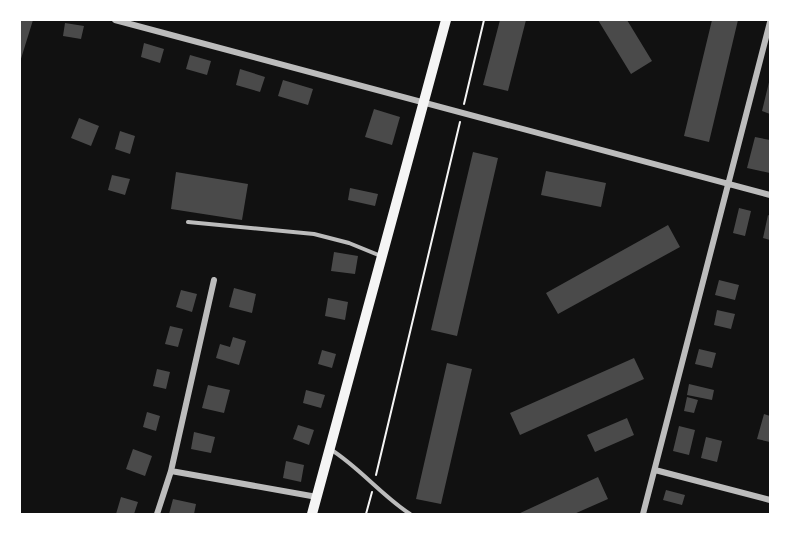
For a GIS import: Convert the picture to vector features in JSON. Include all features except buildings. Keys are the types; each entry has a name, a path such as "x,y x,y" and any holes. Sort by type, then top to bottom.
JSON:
{"main road":[{"path":"312,514 446,20"}],"street":[{"path":"115,20 771,195"},
{"path":"644,514 771,21"},
{"path":"157,514 171,471 214,280"},
{"path":"655,470 771,500"},
{"path":"171,471 316,497"}],"lane":[{"path":"188,222 314,234 350,243 382,256"},
{"path":"330,449 345,458 373,485 410,514"}],"path":[{"path":"366,514 484,20"}]}
